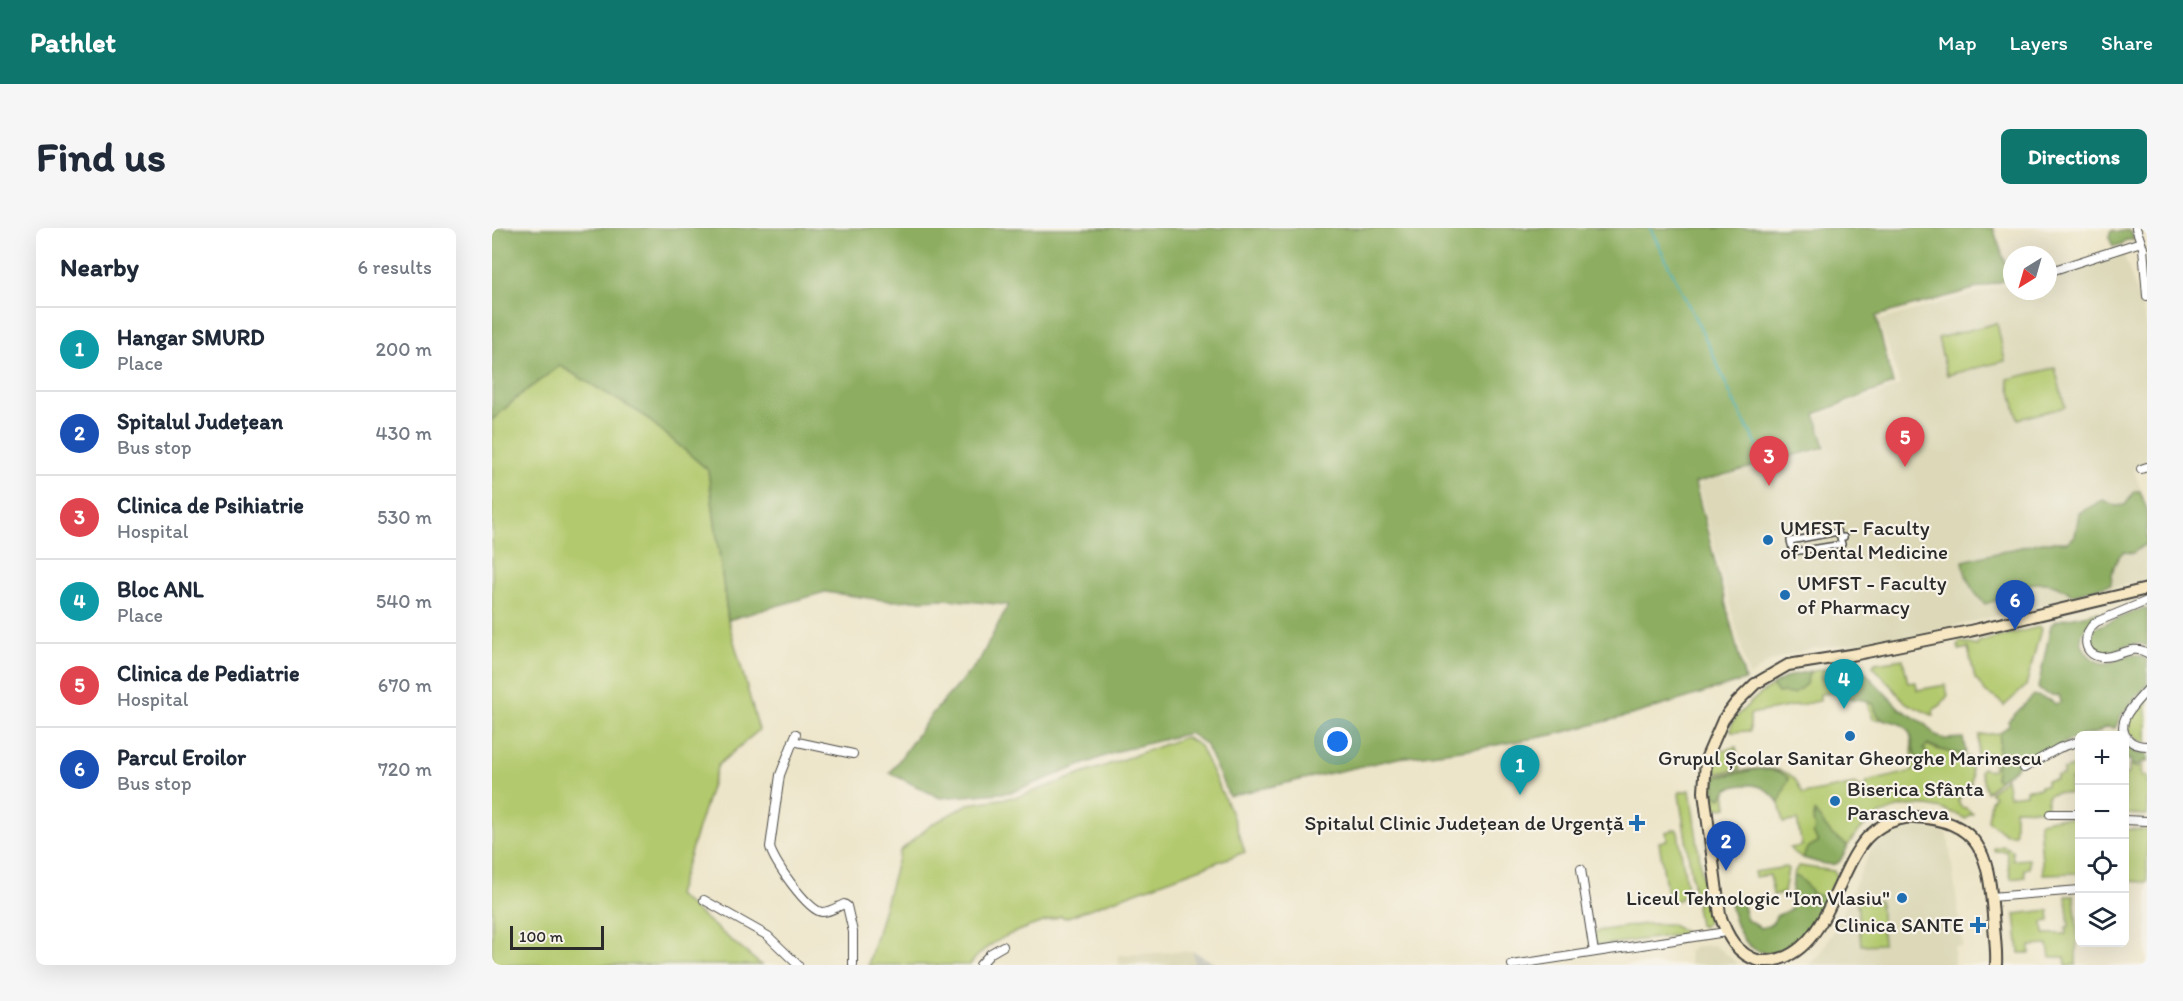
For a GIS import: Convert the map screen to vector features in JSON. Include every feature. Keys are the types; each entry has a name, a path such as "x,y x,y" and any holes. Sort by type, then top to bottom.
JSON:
{"main road":[{"path":"1997,964 1986,862 1980,849 1973,838 1960,828 1942,819 1921,817 1898,819 1871,834 1860,846 1826,919 1812,944 1799,955 1784,962 1763,962 1748,957 1735,946 1726,932 1720,915 1704,792 1708,750 1720,724 1735,704 1755,684 1788,665 1857,654 1970,631 2147,589"}],"street":[{"path":"2136,228 2141,242 2147,296"},
{"path":"2057,269 2141,242"},
{"path":"1838,532 1842,538 1842,544 1793,552 1790,541 1838,532"},
{"path":"2147,601 2096,621 2086,633 2085,638 2086,645 2091,652 2099,657 2108,657 2135,649 2147,653"},
{"path":"2120,731 2126,715 2147,690"},
{"path":"852,754 794,738 780,776 770,847 772,856 797,891 815,909 821,912 844,904 847,906 853,932 852,965"},
{"path":"2129,740 2147,746"},
{"path":"2024,768 2059,748 2075,742"},
{"path":"2050,814 2075,814"},
{"path":"2129,820 2147,821"},
{"path":"1581,870 1594,952"},
{"path":"1991,897 2075,890"},
{"path":"704,900 768,936 798,965"},
{"path":"1512,965 1726,932"},
{"path":"980,965 991,953 1003,946"}],"shaded area":[{"path":"2123,252 2147,324 2147,462 2133,467 2147,506 2147,579 1905,638 1815,648 1766,664 1749,677 1698,484 1828,449 1817,417 1900,385 1879,320 2003,286 2003,300 2057,300 2057,270"},
{"name":"Liceul Tehnologic \"Ion Vlasiu\"","path":"1916,827 1933,828 1945,832 1948,836 1963,946 1954,947 1954,965 1808,965 1819,955 1835,929 1871,849 1883,838 1893,833"},
{"name":"Liceul Tehnologic \"Ion Vlasiu\"","path":"1713,945 1739,965 1690,965 1688,951 1692,950 1692,947"},
{"path":"1193,951 1194,965 1119,965 1118,955"},
{"path":"1193,951 1218,965 1194,965"}],"green space":[{"path":"492,228 1993,228 2003,256 2003,281 1876,316 1893,384 1815,414 1825,447 1695,483 1745,680 1635,714 1552,735 1485,747 1398,758 1229,796 1205,744 1189,733 1118,751 1012,792 940,798 890,773 931,715 979,661 1008,605 945,599 890,601 825,592 728,620 708,470 642,414 560,366 520,395 492,420"},
{"path":"2114,230 2117,232 2127,230 2132,233 2134,240 2126,240 2122,245 2113,246 2109,238 2110,232"},
{"path":"1997,323 2005,361 1947,375 1938,338"},
{"path":"560,365 642,414 708,470 728,620 759,730 718,765 677,895 761,965 492,965 492,420 520,395"},
{"path":"2055,368 2065,407 2018,419 2008,379"},
{"path":"2135,491 2140,491 2147,510 2147,546 2144,545 2133,553 2123,552 2114,566 2111,584 2072,595 2061,587 2049,583 2036,583 2023,586 2019,593 1985,604 1976,595 1965,574 1963,561 2042,542 2067,542 2075,536 2079,513 2103,500 2116,506 2125,505"},
{"path":"2144,608 2147,609 2147,646 2132,644 2107,652 2092,648 2089,641 2094,628"},
{"path":"2098,612 2100,614 2083,631 2082,641 2086,651 2093,659 2103,663 2110,663 2130,655 2140,656 2147,660 2147,685 2122,714 2115,728 2105,727 2100,731 2075,731 2075,738 2051,749 2045,748 2038,755 2018,762 2016,768 2000,779 1995,779 2000,733 2009,725 2008,721 2034,695 2055,704 2061,702 2059,695 2047,694 2038,688 2051,625 2055,621"},
{"path":"2039,627 2041,629 2026,686 2004,706 1984,691 1975,679 1968,648 1959,650 1958,644 1961,642 1977,646 1978,642"},
{"path":"1903,659 1908,683 1916,682 1917,690 1945,685 1948,695 1941,705 1933,710 1934,716 1906,703 1873,666 1875,663"},
{"path":"1858,665 1900,709 1887,720 1873,719 1865,698 1839,692 1820,694 1820,701 1750,714 1750,731 1731,732 1733,722 1742,711 1757,697 1783,681 1796,675"},
{"path":"1858,665 1900,709 1924,723 1936,736 1945,739 1963,738 1966,753 1952,753 1928,744 1924,749 1932,761 1919,761 1910,733 1906,728 1896,722 1882,719 1874,705 1864,700 1843,698 1835,684 1826,684 1820,677 1823,669"},
{"path":"1810,671 1806,684 1794,694 1778,693 1772,685 1789,676"},
{"path":"2147,697 2147,742 2142,742 2130,734 2129,723 2136,709"},
{"path":"1911,729 1925,744 1969,757 1972,777 1969,792 1962,795 1958,801 1961,807 1973,814 1966,819 1927,806 1909,806 1892,810 1862,828 1839,861 1828,863 1805,859 1793,852 1790,848 1802,846 1797,820 1783,823 1780,806 1775,797 1763,788 1747,785 1732,787 1725,791 1727,807 1714,809 1711,784 1716,775 1755,769 1776,770 1793,777 1803,794 1856,784 1862,788 1867,782 1913,771"},
{"path":"2000,733 1995,778 2000,779 1987,792 1980,771 1982,768 1991,771 1994,766 1992,756 1988,753 1979,756 1977,754 1979,735"},
{"path":"1185,737 1200,746 1231,812 1245,852 1065,918 1061,916 1011,934 988,947 970,965 868,965 900,851 931,825 968,804 1021,796"},
{"path":"1736,747 1740,769 1717,773 1713,771 1717,752"},
{"path":"2129,749 2147,754 2147,762 2137,766 2132,765"},
{"path":"2129,765 2138,768 2142,765 2141,776 2147,777 2147,815 2129,814"},
{"path":"2075,766 2075,780 2071,779 2069,794 2057,792 2048,795 2046,810 2015,809 2015,834 2006,834 1988,821 1994,796 1990,792 2006,778 2009,796 2026,794 2026,789 2040,788 2046,785 2046,780 2056,779 2056,776 2063,775 2063,770"},
{"path":"1759,769 1779,772 1789,779 1779,803 1769,791 1751,785 1729,788 1721,798 1714,795 1718,777"},
{"path":"1690,790 1705,895 1698,899 1695,897 1679,794"},
{"path":"1815,812 1832,835 1846,844 1847,848 1836,864 1831,865 1803,858 1807,848 1818,842 1813,833"},
{"path":"2058,818 2075,819 2075,873 2043,874 2039,822"},
{"path":"1676,829 1687,889 1681,899 1672,902 1668,900 1659,842 1667,840 1666,832"},
{"path":"2129,829 2147,830 2147,882 2129,881"},
{"path":"2003,846 2012,850 2013,860 2029,859 2029,868 2024,869 2025,877 2011,879 2006,851 1994,851 1994,848"},
{"path":"1799,866 1834,871 1837,875 1825,901 1824,896 1816,896 1795,876 1793,879"},
{"path":"1786,867 1788,869 1784,893 1773,895 1770,875 1755,877 1754,872"},
{"path":"1795,876 1802,880 1811,892 1824,896 1823,905 1810,931 1799,944 1784,951 1767,953 1752,948 1737,927 1729,899 1740,896 1747,920 1761,928 1772,923 1776,916 1791,909"},
{"path":"2066,896 2074,896 2076,965 2066,965 2065,957 2050,957 2048,945 2030,946 2030,953 2019,953 2015,914 2049,910 2050,921 2043,922 2044,934 2066,934 2066,927 2069,927"},
{"path":"1880,901 1883,944 1861,945 1857,902"},
{"path":"1697,903 1706,904 1708,921 1703,927 1699,925 1696,906"},
{"path":"1645,924 1670,924 1685,934 1601,945 1594,942 1594,933 1597,931"}],"waterway":[{"path":"1650,228 1760,451"}],"place":[{"name":"Clinica de Pediatrie","path":"1905,467"},
{"name":"Clinica de Psihiatrie","path":"1769,486"},
{"name":"UMFST - Faculty of Dental Medicine","path":"1768,540"},
{"name":"UMFST - Faculty of Pharmacy","path":"1785,595"},
{"name":"Parcul Eroilor","path":"2015,630"},
{"name":"Bloc ANL","path":"1844,709"},
{"name":"Grupul Școlar Sanitar Gheorghe Marinescu","path":"1850,736"},
{"name":"Hangar SMURD","path":"1520,795"},
{"name":"Biserica Sfânta Parascheva","path":"1835,801"},
{"name":"Spitalul Clinic Județean de Urgență","path":"1637,823"},
{"name":"Spitalul Județean","path":"1726,871"},
{"name":"Liceul Tehnologic \"Ion Vlasiu\"","path":"1902,898"},
{"name":"Clinica SANTE","path":"1978,925"}]}
